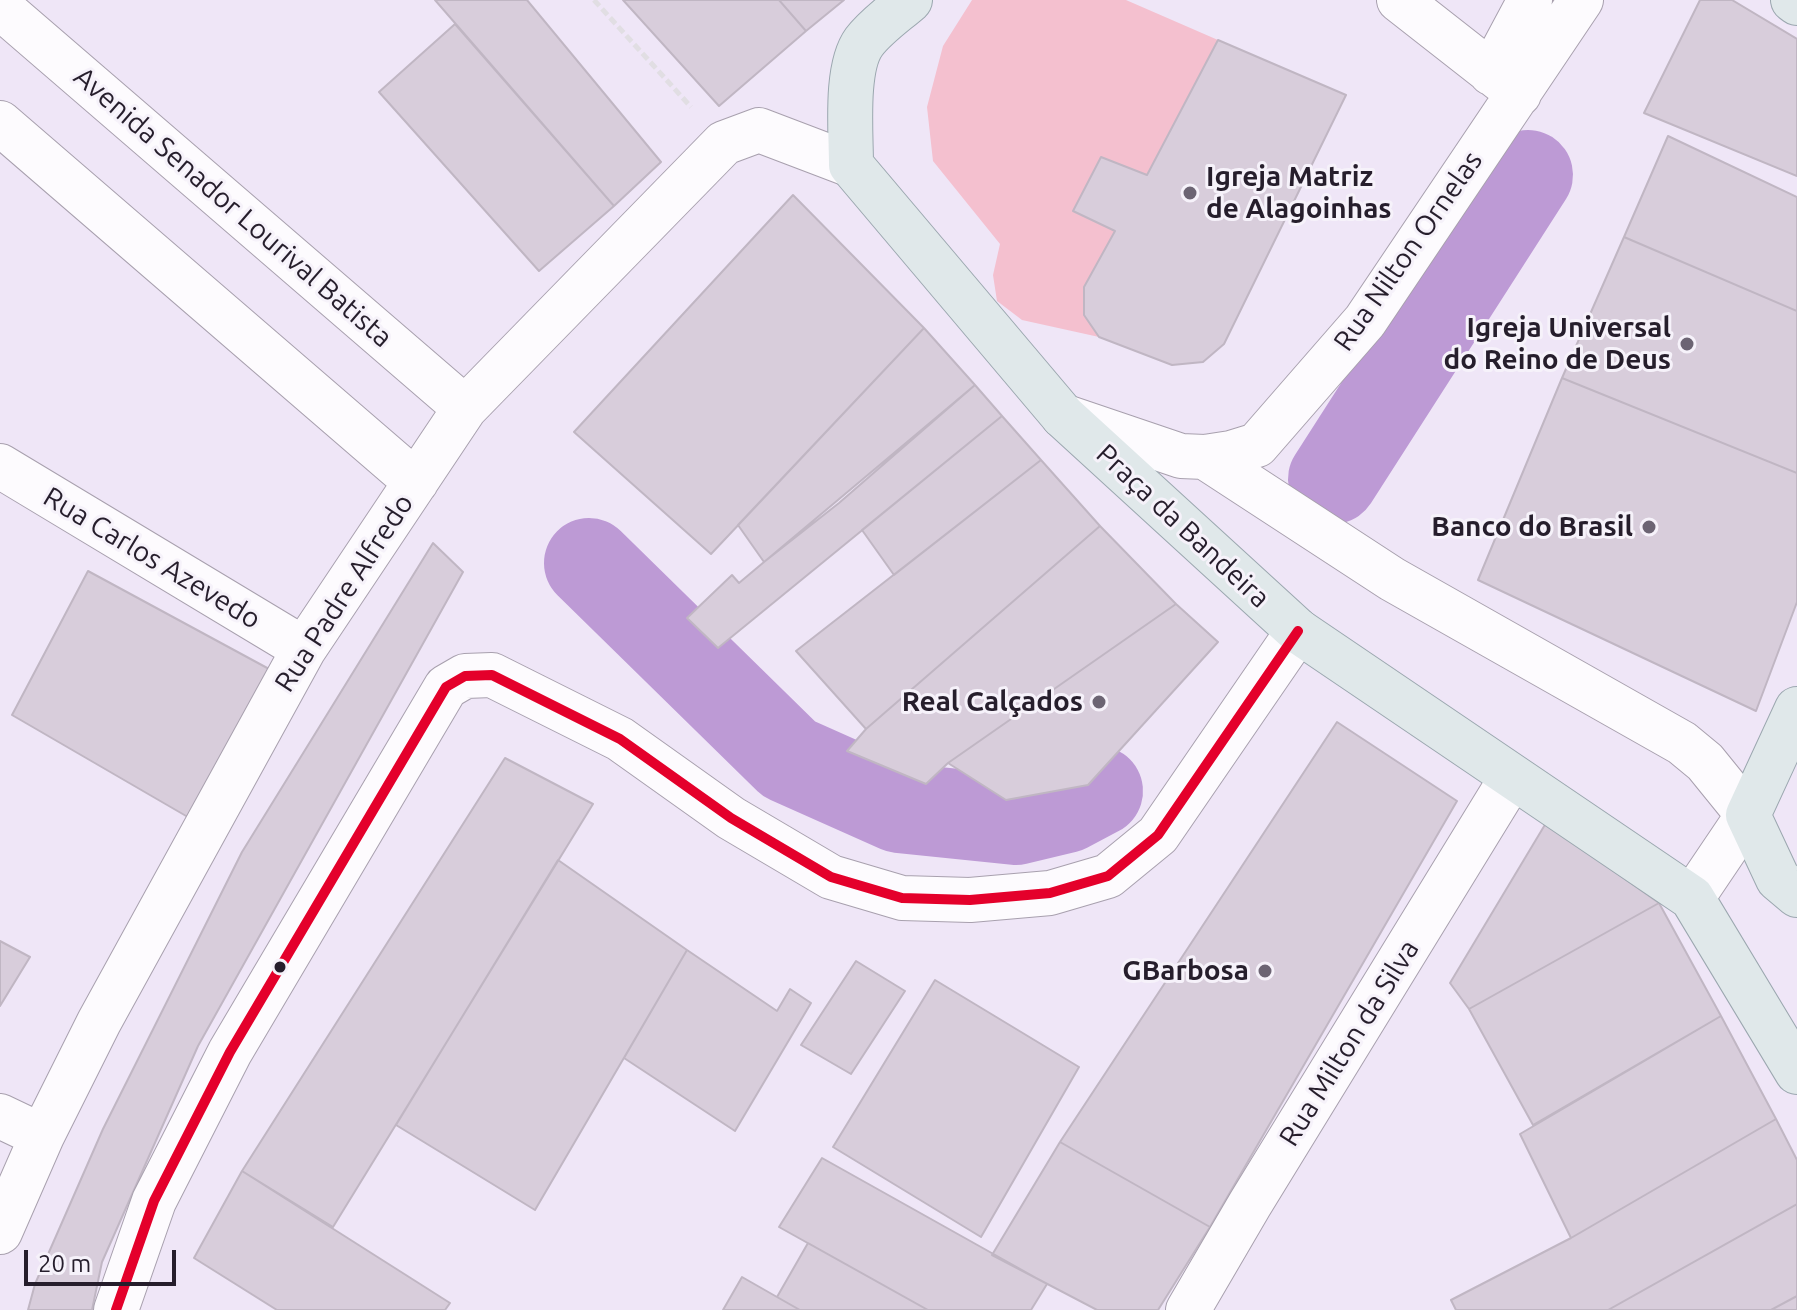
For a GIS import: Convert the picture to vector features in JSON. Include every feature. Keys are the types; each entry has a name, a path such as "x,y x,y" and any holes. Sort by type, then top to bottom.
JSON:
{"main road":[{"path":"851,165 852,87 856,60 864,43 897,12"},
{"name":"Praça da Bandeira","path":"851,165 1063,416 1298,631 1692,898 1797,1072"},
{"path":"1797,709 1748,815 1778,879 1797,895"}],"street":[{"path":"1399,0 1505,83 1530,0"},
{"name":"Rua Nilton Ornelas","path":"1063,416 1181,456 1205,457 1257,445 1365,321 1505,83 1581,0"},
{"name":"Avenida Senador Lourival Batista","path":"0,7 465,408"},
{"path":"0,123 416,482"},
{"name":"Rua Padre Alfredo","path":"0,1232 42,1136 99,1022 304,649 465,408 724,143 759,130 851,165"},
{"path":"1205,457 1392,579 1682,743 1705,762 1748,815 1692,898"},
{"name":"Rua Carlos Azevedo","path":"0,466 304,649"},
{"path":"116,1310 154,1201 230,1052 446,687 465,676 492,675 620,739 731,818 831,877 902,898 970,900 1050,893 1108,876 1158,835 1298,631"},
{"name":"Rua Milton da Silva","path":"1188,1310 1512,777"},
{"path":"0,1116 42,1136"}],"path":[{"path":"594,0 724,143"}],"shaded area":[{"path":"972,0 1126,0 1218,40 1147,175 1101,157 1074,211 1115,231 1084,287 1084,315 1099,337 1022,320 997,301 993,275 1000,244 933,161 927,107 943,46"}],"building":[{"path":"435,0 527,0 661,162 614,206"},
{"path":"623,0 779,0 806,31 719,106"},
{"path":"779,0 844,0 806,31"},
{"path":"1700,0 1732,0 1797,39 1797,176 1644,113"},
{"path":"455,24 614,206 539,271 379,92"},
{"name":"Igreja Matriz de Alagoinhas","path":"1218,40 1346,95 1224,344 1203,362 1172,365 1099,337 1084,315 1084,287 1115,231 1073,211 1101,157 1147,175"},
{"path":"1668,136 1797,197 1797,311 1624,237"},
{"path":"793,195 924,328 711,554 574,432"},
{"name":"Igreja Universal do Reino de Deus","path":"1624,237 1797,311 1797,473 1562,378"},
{"path":"924,328 975,385 839,503 764,562 738,525"},
{"name":"Banco do Brasil","path":"1562,378 1797,473 1797,602 1756,711 1478,580"},
{"path":"975,385 1002,416 718,648 687,618 732,575 739,583"},
{"path":"1002,416 1041,460 894,575 862,530"},
{"path":"1041,460 1100,526 866,729 796,651"},
{"path":"1100,526 1176,604 948,763 926,784 847,751 866,729"},
{"path":"433,543 463,572 198,1046 102,1262 92,1310 28,1310 35,1284 103,1129 242,852"},
{"path":"88,571 282,676 193,820 12,715"},
{"name":"Real Calçados","path":"1176,604 1218,642 1088,785 1006,800 948,763"},
{"name":"GBarbosa","path":"1337,722 1457,801 1210,1227 1060,1142"},
{"path":"505,758 593,804 333,1227 242,1171"},
{"path":"1546,823 1659,903 1469,1009 1450,983"},
{"path":"558,860 687,950 535,1210 396,1125"},
{"path":"1659,903 1721,1016 1533,1125 1469,1009"},
{"path":"0,941 30,957 0,1006"},
{"path":"687,950 777,1011 790,989 811,1003 735,1131 624,1058"},
{"path":"856,961 905,991 851,1074 801,1045"},
{"path":"935,980 1079,1067 981,1237 833,1147"},
{"path":"1721,1016 1776,1119 1571,1238 1520,1134"},
{"path":"1776,1119 1797,1160 1797,1204 1608,1310 1456,1310 1451,1300 1571,1238"},
{"path":"1060,1142 1210,1227 1158,1310 1097,1310 992,1255"},
{"path":"822,1158 1047,1284 1031,1310 928,1310 779,1227"},
{"path":"242,1171 450,1303 445,1310 277,1310 194,1258"},
{"path":"1797,1204 1797,1296 1771,1310 1608,1310"},
{"path":"808,1243 928,1310 800,1310 777,1297"},
{"path":"742,1277 777,1297 800,1310 723,1310"},
{"path":"1797,1296 1797,1310 1771,1310"}],"waterway":[{"path":"1333,479 1528,175"},
{"path":"589,563 789,759 899,808 1016,820 1066,808 1098,791"}],"transit line":[{"path":"116,1310 154,1201 230,1052 446,687 465,676 492,675 620,739 731,818 831,877 902,898 970,900 1050,893 1108,876 1158,835 1298,631"}],"place":[{"name":"Igreja Matriz de Alagoinhas","path":"1190,193"},
{"name":"Igreja Universal do Reino de Deus","path":"1687,344"},
{"name":"Banco do Brasil","path":"1649,527"},
{"name":"Real Calçados","path":"1099,702"},
{"name":"GBarbosa","path":"1265,971"}]}
